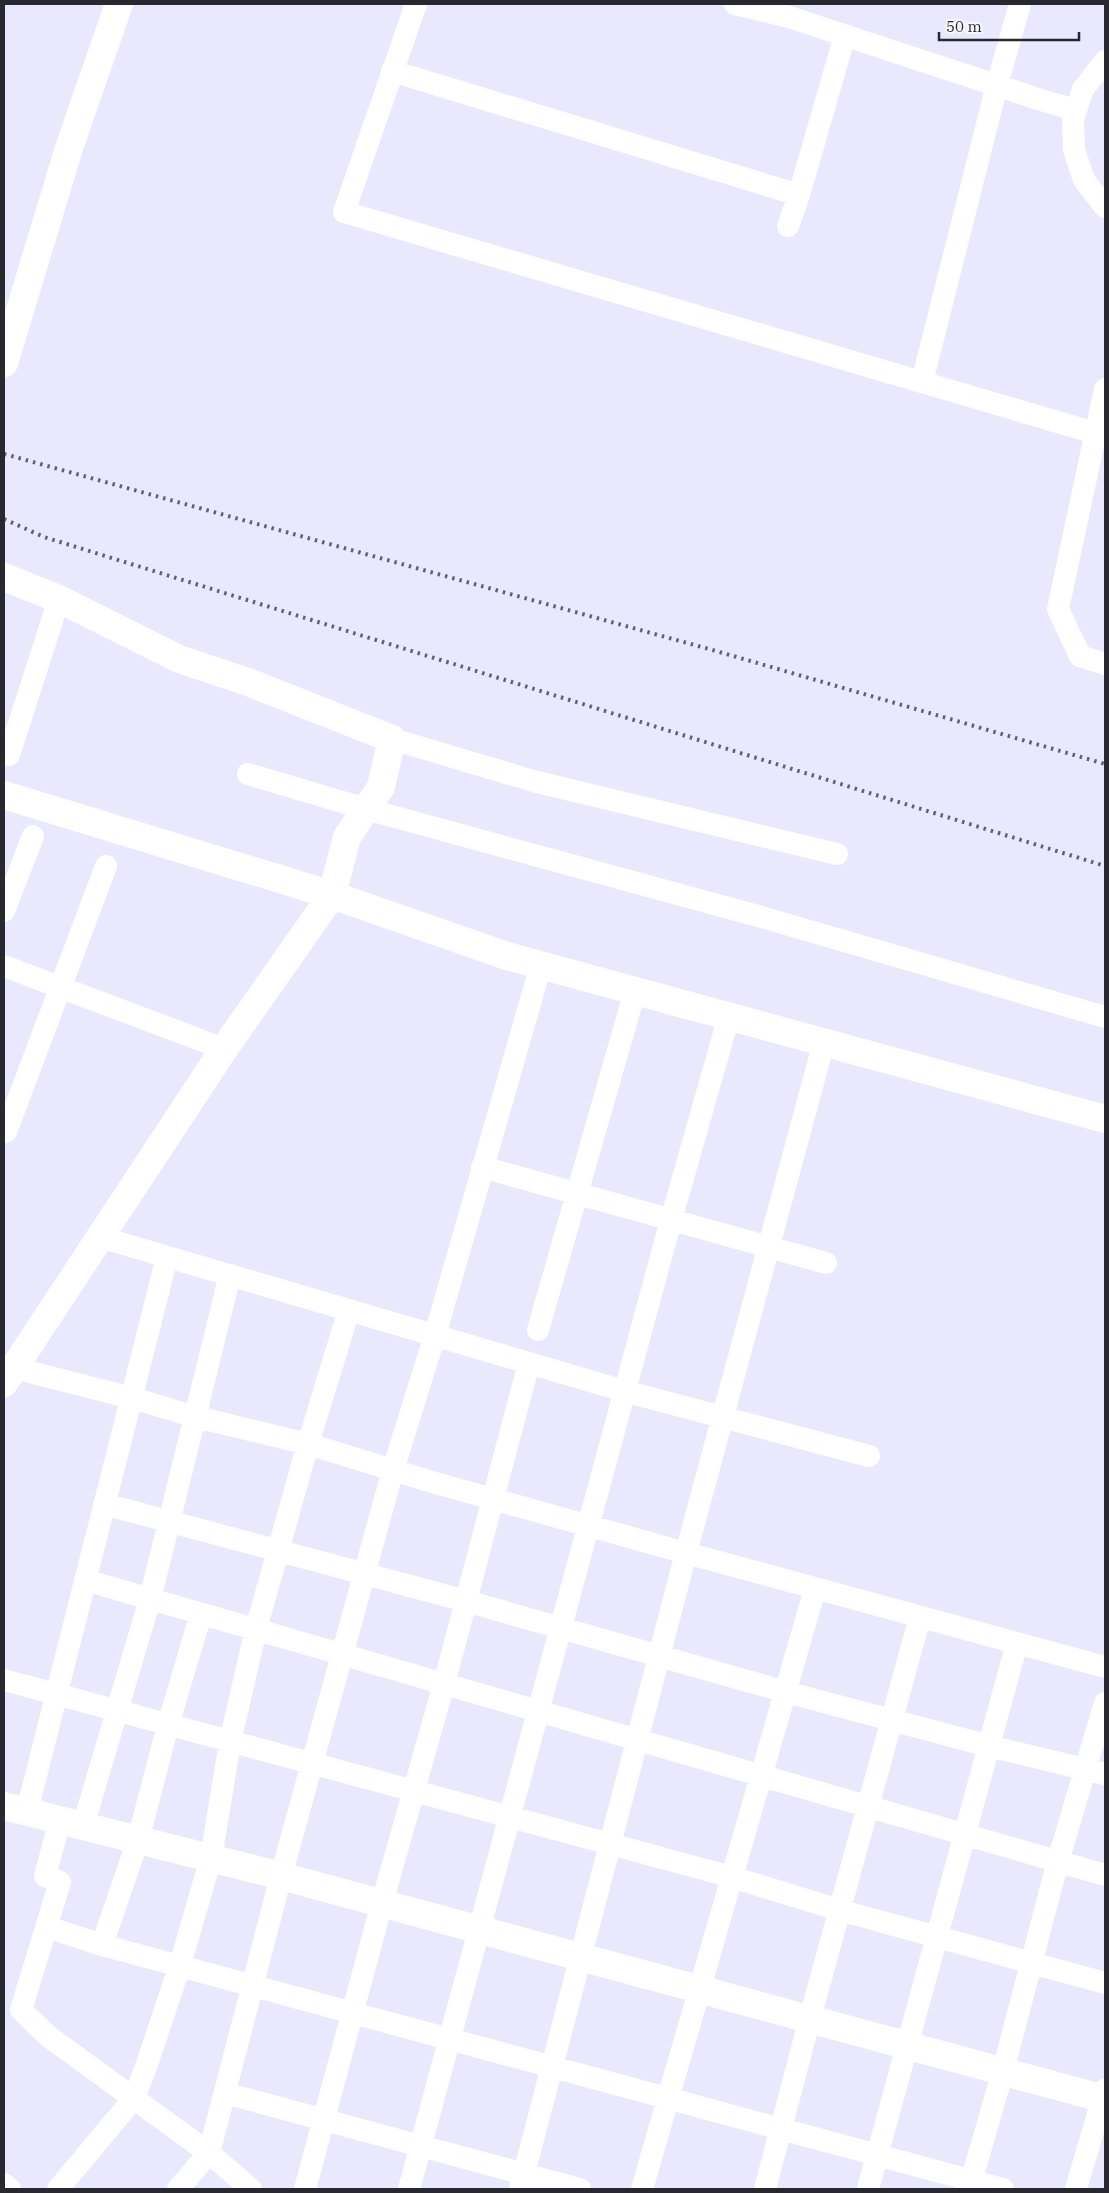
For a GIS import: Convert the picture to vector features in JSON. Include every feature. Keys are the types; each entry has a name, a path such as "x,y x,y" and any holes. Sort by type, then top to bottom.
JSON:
{"street":[{"path":"4,363 60,176 119,4"},
{"path":"416,4 344,212 1100,435"},
{"path":"735,4 789,17 1076,110"},
{"path":"922,382 1020,4"},
{"path":"788,226 799,195 845,35"},
{"path":"1105,61 1083,89 1074,119 1074,150 1084,180 1105,207"},
{"path":"392,71 799,195"},
{"path":"1105,389 1100,435 1058,609 1080,656 1105,664"},
{"path":"4,577 59,599 179,659 248,682 392,739 537,782 837,854"},
{"path":"9,754 59,599"},
{"path":"392,739 381,788 347,837 332,895 224,1049 9,1376 132,1398 196,1417 308,1444 588,1526 1105,1667"},
{"path":"248,774 366,809 765,918 1105,1017"},
{"path":"4,795 332,895 507,956 1105,1119"},
{"path":"4,911 33,836"},
{"path":"6,1132 106,866"},
{"path":"178,2189 209,2153 281,1876 393,1470 435,1335 541,965"},
{"path":"4,966 224,1049"},
{"path":"538,1330 635,990"},
{"path":"409,2189 481,1929 624,1391 729,1016"},
{"path":"522,2182 722,1416 824,1042"},
{"path":"482,1168 826,1263"},
{"path":"100,1237 624,1391 869,1456"},
{"path":"167,1257 56,1694 16,1809 281,1876 580,1955 1003,2071 1105,2096 1076,2189"},
{"path":"230,1275 150,1599 117,1710 71,1823 45,1876 60,1882 21,2010 48,2036 209,2153 251,2189"},
{"path":"58,2189 134,2098 180,1965 211,1858 230,1742 256,1629 308,1444 349,1310"},
{"path":"305,2189 382,1903 444,1684 529,1363"},
{"path":"104,1504 169,1523 466,1601 786,1692 989,1746 1096,1771"},
{"path":"85,1580 1105,1875"},
{"path":"642,2189 815,1589"},
{"path":"102,1945 138,1840 168,1725 201,1614"},
{"path":"765,2189 839,1910 920,1617"},
{"path":"868,2189 1017,1643"},
{"path":"4,1680 312,1765 414,1790 510,1818 732,1877 839,1910 1105,1983"},
{"path":"970,2185 1003,2071 1058,1861 1096,1771 1105,1703"},
{"path":"47,1927 102,1945 877,2155 970,2185 1003,2189"},
{"path":"225,2093 420,2146 522,2182 580,2189"},
{"path":"4,2184 10,2189"}],"railway":[{"path":"4,454 716,651 1105,764"},
{"path":"4,519 44,537 1105,866"}]}
